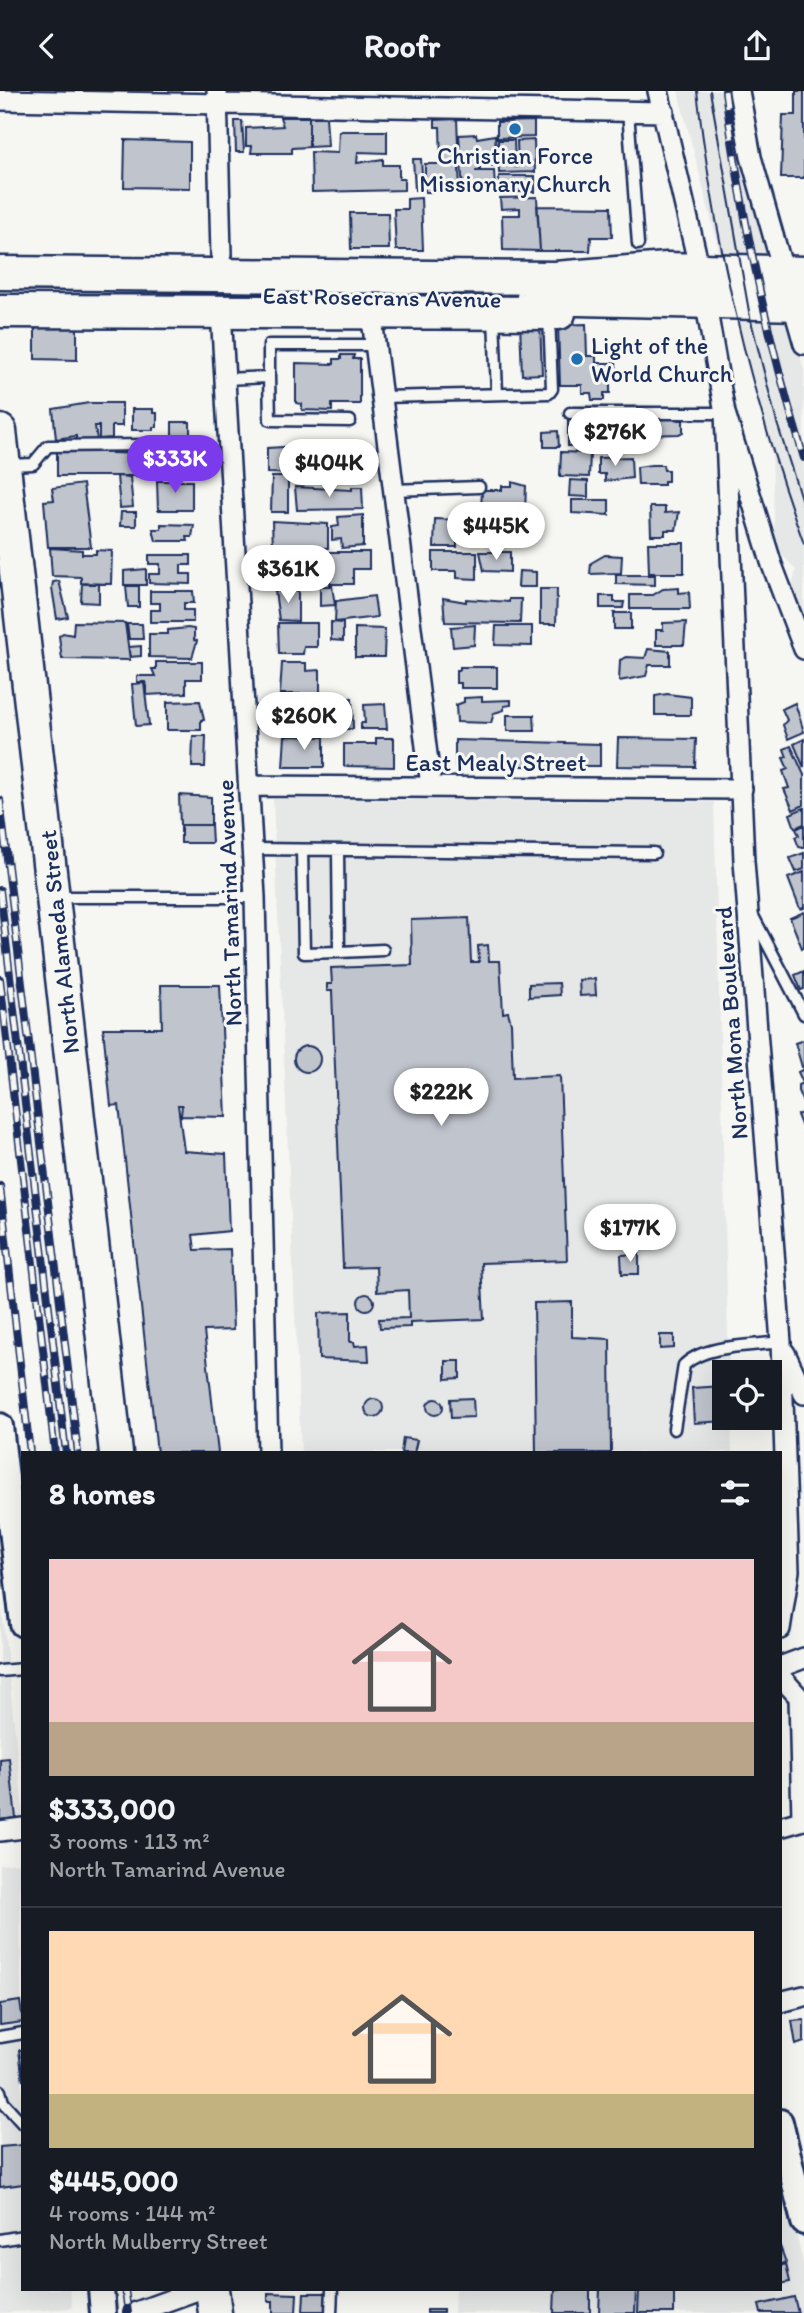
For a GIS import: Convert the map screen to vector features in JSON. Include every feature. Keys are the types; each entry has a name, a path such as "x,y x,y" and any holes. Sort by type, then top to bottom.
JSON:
{"main road":[{"path":"0,254 109,258 220,255 569,261 667,269"},
{"name":"East Rosecrans Avenue","path":"0,293 555,278 667,269 781,273"},
{"name":"East Rosecrans Avenue","path":"0,274 555,298 786,304"},
{"path":"0,311 600,312 693,303"},
{"name":"North Alameda Street","path":"0,431 116,1451"},
{"path":"212,2291 215,2313"}],"street":[{"path":"658,91 700,271 693,303 772,565 804,649"},
{"path":"739,91 751,157 781,273 786,304 804,344"},
{"path":"0,100 217,96 664,112"},
{"path":"217,96 220,255"},
{"name":"North Tamarind Avenue","path":"221,311 255,897 268,1451"},
{"path":"371,311 431,786"},
{"name":"North Mona Boulevard","path":"725,413 747,905 780,1342 785,1556 782,1600"},
{"name":"East Mealy Street","path":"250,786 741,789"},
{"path":"780,1342 804,1394"},
{"path":"0,1426 21,1608"},
{"path":"782,1666 804,1658"},
{"path":"782,1678 799,1697 803,1820 782,1826"},
{"path":"0,1831 21,1828"},
{"path":"782,2001 804,1996"},
{"path":"782,2130 804,2222"},
{"path":"101,2291 103,2313"},
{"path":"134,2313 194,2291"}],"lane":[{"path":"628,111 638,244"},
{"path":"494,312 497,394"},
{"path":"382,397 551,392 549,312"},
{"path":"350,421 270,420 269,345 375,345"},
{"path":"225,379 269,377"},
{"path":"569,413 725,413"},
{"path":"4,465 33,464 48,446 151,445"},
{"path":"393,490 479,487"},
{"path":"253,849 653,853"},
{"path":"302,850 304,953 383,950"},
{"path":"338,850 339,952"},
{"path":"54,897 255,897"},
{"path":"747,905 804,1014"},
{"path":"674,1429 684,1365 690,1360 723,1350 780,1342"},
{"path":"0,1671 21,1669"},
{"path":"0,2037 21,2033"},
{"path":"0,2091 3,2102 21,2122"},
{"path":"0,2240 21,2237"},
{"path":"331,2291 331,2313"}],"shaded area":[{"path":"678,91 734,91 804,370 804,627 790,594 796,570 775,547 772,454"},
{"path":"273,799 714,802 729,1360 712,1360 712,1430 731,1430 732,1451 301,1451"},
{"path":"0,1589 21,1791 21,1820 0,1823"},
{"path":"20,1863 21,2291 70,2291 72,2308 0,2313 0,1865"},
{"path":"783,2176 804,2267 804,2313 454,2313 455,2291 782,2291"}],"building":[{"path":"796,91 804,91 804,178 781,178 783,115 796,115"},
{"path":"280,117 309,117 309,147 292,148 292,153 251,153 252,146 246,146 246,128 283,126"},
{"path":"309,117 326,117 328,146 309,147"},
{"path":"457,119 460,192 425,192 425,164 441,164 440,127 435,127 435,120"},
{"path":"235,121 242,121 244,152 236,152"},
{"name":"Christian Force Missionary Church","path":"534,121 534,137 497,138 497,122"},
{"path":"339,131 387,131 387,153 358,152 357,163 383,159 383,165 399,165 399,179 404,179 404,190 312,192 311,152 338,153"},
{"path":"476,134 477,138 495,135 497,166 480,164 480,171 494,171 495,188 463,190 459,135"},
{"path":"125,140 190,142 190,188 124,187"},
{"path":"498,140 514,140 515,167 518,167 517,141 534,140 535,172 499,173"},
{"path":"413,159 421,159 423,190 415,190"},
{"path":"499,176 535,176 535,192 499,192"},
{"path":"537,197 540,251 503,250 502,215 520,215 520,208 501,209 500,198"},
{"path":"421,198 423,250 396,250 394,209 407,209 407,199"},
{"path":"537,206 611,207 612,237 591,237 590,251 540,251"},
{"path":"350,213 388,213 389,249 351,249"},
{"path":"520,322 540,322 542,374 522,375"},
{"path":"35,323 77,323 77,360 35,359"},
{"name":"Light of the World Church","path":"586,324 587,356 596,356 596,363 616,363 617,377 610,377 610,393 604,393 604,400 592,400 591,393 582,393 582,385 560,385 558,325"},
{"path":"341,355 354,355 353,359 360,359 360,404 332,404 332,411 302,410 302,404 296,403 296,363 334,364 334,359 341,359"},
{"path":"89,403 122,403 122,426 112,426 112,438 99,439 99,426 95,426 97,440 76,440 76,436 56,439 53,409"},
{"path":"132,409 153,409 153,413 157,413 157,427 153,427 153,430 132,430"},
{"path":"590,417 592,433 596,433 596,446 568,446 568,418"},
{"path":"678,417 683,420 683,432 679,434 647,435 647,430 642,430 642,421 646,421 646,418"},
{"path":"172,422 190,422 190,438 172,438"},
{"path":"558,431 559,447 544,447 544,432"},
{"path":"633,432 633,448 616,449 616,433"},
{"path":"312,447 312,474 267,473 267,448"},
{"path":"320,448 364,449 365,473 320,475"},
{"path":"57,449 113,449 112,453 143,454 143,476 57,476"},
{"path":"561,452 590,453 589,477 560,476"},
{"path":"631,457 632,478 605,481 605,474 598,474 598,458"},
{"path":"663,465 664,470 668,470 668,481 664,481 664,485 638,485 637,467"},
{"path":"117,476 130,477 133,507 120,508"},
{"path":"272,477 288,477 288,512 271,512"},
{"path":"570,480 588,481 588,497 569,496"},
{"path":"157,481 192,481 192,510 158,510"},
{"path":"512,482 526,486 525,512 481,511 482,490 502,490 502,486 512,486"},
{"path":"83,484 91,547 48,547 44,501 54,500 52,488"},
{"path":"295,487 352,490 352,487 362,487 363,509 297,510"},
{"path":"572,500 609,500 609,515 572,513"},
{"path":"650,507 665,507 665,513 679,512 676,530 665,530 665,535 651,535"},
{"path":"121,512 136,512 136,526 120,526"},
{"path":"363,515 363,546 342,548 341,539 332,540 332,527 339,526 338,517"},
{"path":"474,515 489,515 489,529 473,529"},
{"path":"435,519 457,520 457,547 434,547"},
{"path":"272,521 328,524 328,548 273,548"},
{"path":"161,524 194,525 192,537 187,537 188,541 156,541 153,529 161,529"},
{"path":"648,543 684,543 684,573 649,573"},
{"path":"50,548 82,550 82,554 96,554 96,550 112,551 111,584 81,583 81,577 52,576"},
{"path":"274,551 301,551 301,559 307,559 307,583 278,585 278,577 274,577 272,567"},
{"path":"330,552 369,552 369,569 353,569 353,584 330,584"},
{"path":"433,552 477,552 477,579 457,578 457,571 433,571"},
{"path":"480,552 510,552 510,572 484,571"},
{"path":"149,555 191,555 191,565 181,565 181,574 191,574 191,584 149,583 149,574 160,574 160,564 149,564"},
{"path":"605,555 622,556 621,573 590,574 591,563"},
{"path":"146,569 146,585 124,585 124,571"},
{"path":"519,571 536,572 536,587 518,587"},
{"path":"616,575 655,575 655,585 616,584"},
{"path":"59,581 68,617 57,619 52,588 53,582"},
{"path":"82,584 99,584 99,603 81,602"},
{"path":"126,586 139,586 139,607 128,607"},
{"path":"320,586 332,586 335,605 320,606"},
{"path":"679,588 679,593 689,592 690,609 630,609 630,595 653,595 663,589"},
{"path":"540,589 557,589 556,624 540,624"},
{"path":"150,591 193,591 194,603 184,603 184,610 193,610 193,622 150,622 150,610 160,610 160,603 150,603"},
{"path":"275,591 298,591 298,621 279,620"},
{"path":"374,596 377,617 335,622 336,601"},
{"path":"600,596 614,596 614,602 624,602 623,608 600,608"},
{"path":"443,598 466,602 466,599 509,602 509,599 521,599 520,623 445,622"},
{"path":"614,613 631,613 631,629 614,629"},
{"path":"74,622 125,623 130,660 62,659 59,636 63,633 73,635"},
{"path":"331,622 343,623 343,641 331,640"},
{"path":"686,622 684,645 656,645 656,630 663,630 663,623"},
{"path":"278,623 317,623 317,647 304,647 303,654 279,654"},
{"path":"127,624 142,624 143,639 129,639"},
{"path":"475,625 474,645 453,647 451,627"},
{"path":"496,626 532,626 532,646 495,645"},
{"path":"355,628 385,629 384,657 355,657"},
{"path":"194,629 194,640 197,641 192,658 149,657 149,634 168,634 168,630"},
{"path":"141,646 141,656 130,657 129,647"},
{"path":"648,649 670,651 670,665 649,665 646,676 619,681 620,660 627,657 645,658"},
{"path":"156,662 202,662 202,679 186,679 186,693 146,695 146,682 137,682 137,676 155,676 152,669 156,669"},
{"path":"282,663 306,663 306,671 320,670 320,694 280,694"},
{"path":"460,667 497,667 497,688 461,688 461,683 456,683 456,670 460,670"},
{"path":"144,683 149,725 136,726 132,684"},
{"path":"667,694 691,697 691,715 655,715 655,696"},
{"path":"280,696 321,697 321,720 306,720 306,727 282,727"},
{"path":"482,697 482,701 511,700 511,705 494,713 491,723 457,722 456,705 464,702 464,698"},
{"path":"336,698 352,698 353,729 338,729"},
{"path":"200,701 204,720 201,720 201,730 167,730 167,702"},
{"path":"795,703 804,732 788,739 783,725 787,720 782,709"},
{"path":"385,704 387,729 361,729 361,723 365,723 364,705"},
{"path":"507,715 534,715 535,731 507,731"},
{"path":"193,736 206,736 205,767 192,767"},
{"path":"285,736 324,737 324,767 283,767"},
{"path":"376,738 394,738 394,767 344,766 344,744 376,744"},
{"path":"618,738 696,739 695,767 617,766"},
{"path":"804,739 804,768 794,744"},
{"path":"455,740 600,744 600,766 455,766"},
{"path":"791,746 804,775 804,805 793,810 784,789 789,788 783,771 788,769 783,758 787,757 784,749"},
{"path":"179,795 211,797 211,825 180,825"},
{"path":"804,808 804,824 795,828 790,814"},
{"path":"181,825 211,825 212,843 181,843"},
{"path":"804,825 803,848 799,847 795,837 799,835 796,829"},
{"path":"804,853 804,869 796,872 790,858"},
{"path":"804,872 804,908 800,909 788,878"},
{"path":"804,912 804,947 802,948 790,918"},
{"path":"469,918 471,962 479,962 478,946 488,945 489,961 500,961 503,1013 508,1012 511,1023 513,1078 560,1076 567,1260 481,1263 484,1319 410,1322 410,1327 380,1328 379,1319 409,1318 408,1290 377,1292 376,1267 343,1268 332,991 327,991 327,984 332,984 331,968 412,965 411,920"},
{"path":"804,971 804,989 801,990 795,975"},
{"path":"595,979 596,995 580,996 579,980"},
{"path":"559,983 560,995 529,997 529,984"},
{"path":"161,985 220,985 226,1117 181,1116 182,1105 178,1105 184,1151 226,1154 229,1231 193,1235 195,1250 230,1249 233,1330 204,1331 218,1451 157,1451 119,1105 111,1106 103,1028 162,1028"},
{"path":"804,1040 804,1066 802,1067 795,1043"},
{"path":"307,1046 316,1050 320,1059 316,1068 307,1072 298,1068 294,1059 298,1050"},
{"path":"804,1069 804,1105 798,1091 798,1085 803,1083 798,1072"},
{"path":"804,1112 804,1132 797,1115"},
{"path":"639,1254 639,1274 622,1274 621,1255"},
{"path":"363,1294 369,1294 374,1302 372,1308 363,1310 358,1305 358,1299"},
{"path":"572,1302 572,1337 610,1339 611,1451 536,1451 534,1303"},
{"path":"350,1312 350,1342 354,1342 355,1346 368,1345 369,1361 319,1359 318,1313"},
{"path":"660,1335 674,1335 674,1348 660,1349"},
{"path":"446,1361 460,1361 460,1378 446,1379"},
{"path":"712,1387 712,1422 694,1423 692,1388"},
{"path":"473,1398 474,1417 451,1418 450,1399"},
{"path":"370,1399 378,1399 383,1408 381,1415 370,1417 365,1412 365,1404"},
{"path":"435,1399 441,1401 441,1413 435,1415 429,1413 427,1407 429,1401"},
{"path":"403,1438 417,1440 414,1451 401,1451"},
{"path":"9,1758 16,1818 0,1820 0,1759"},
{"path":"20,2001 21,2022 0,2025 0,2004"},
{"path":"804,2020 804,2042 796,2045 792,2021"},
{"path":"21,2145 21,2184 0,2187 0,2147"},
{"path":"786,2264 790,2282 782,2284 782,2265"},
{"path":"555,2291 590,2291 590,2313 554,2313"},
{"path":"600,2291 636,2291 635,2313 599,2313"},
{"path":"639,2291 674,2291 674,2313 638,2313"},
{"path":"268,2293 297,2294 296,2313 273,2313 273,2301 268,2301"},
{"path":"304,2293 327,2293 327,2311 303,2311"},
{"path":"794,2297 798,2313 761,2313 759,2305"},
{"path":"427,2310 443,2310 443,2313 427,2313"}],"tram line":[{"path":"697,91 714,206 737,320 768,433 804,544"},
{"path":"710,91 750,317 777,423 804,508"}],"railway":[{"path":"725,91 757,276 778,367 804,458"},
{"path":"0,800 78,1451"},
{"path":"0,890 66,1451"},
{"path":"0,979 55,1451"},
{"path":"0,1186 30,1451"},
{"path":"125,2291 128,2313"}],"place":[{"name":"Christian Force Missionary Church","path":"515,129"},
{"name":"Light of the World Church","path":"577,359"}]}
